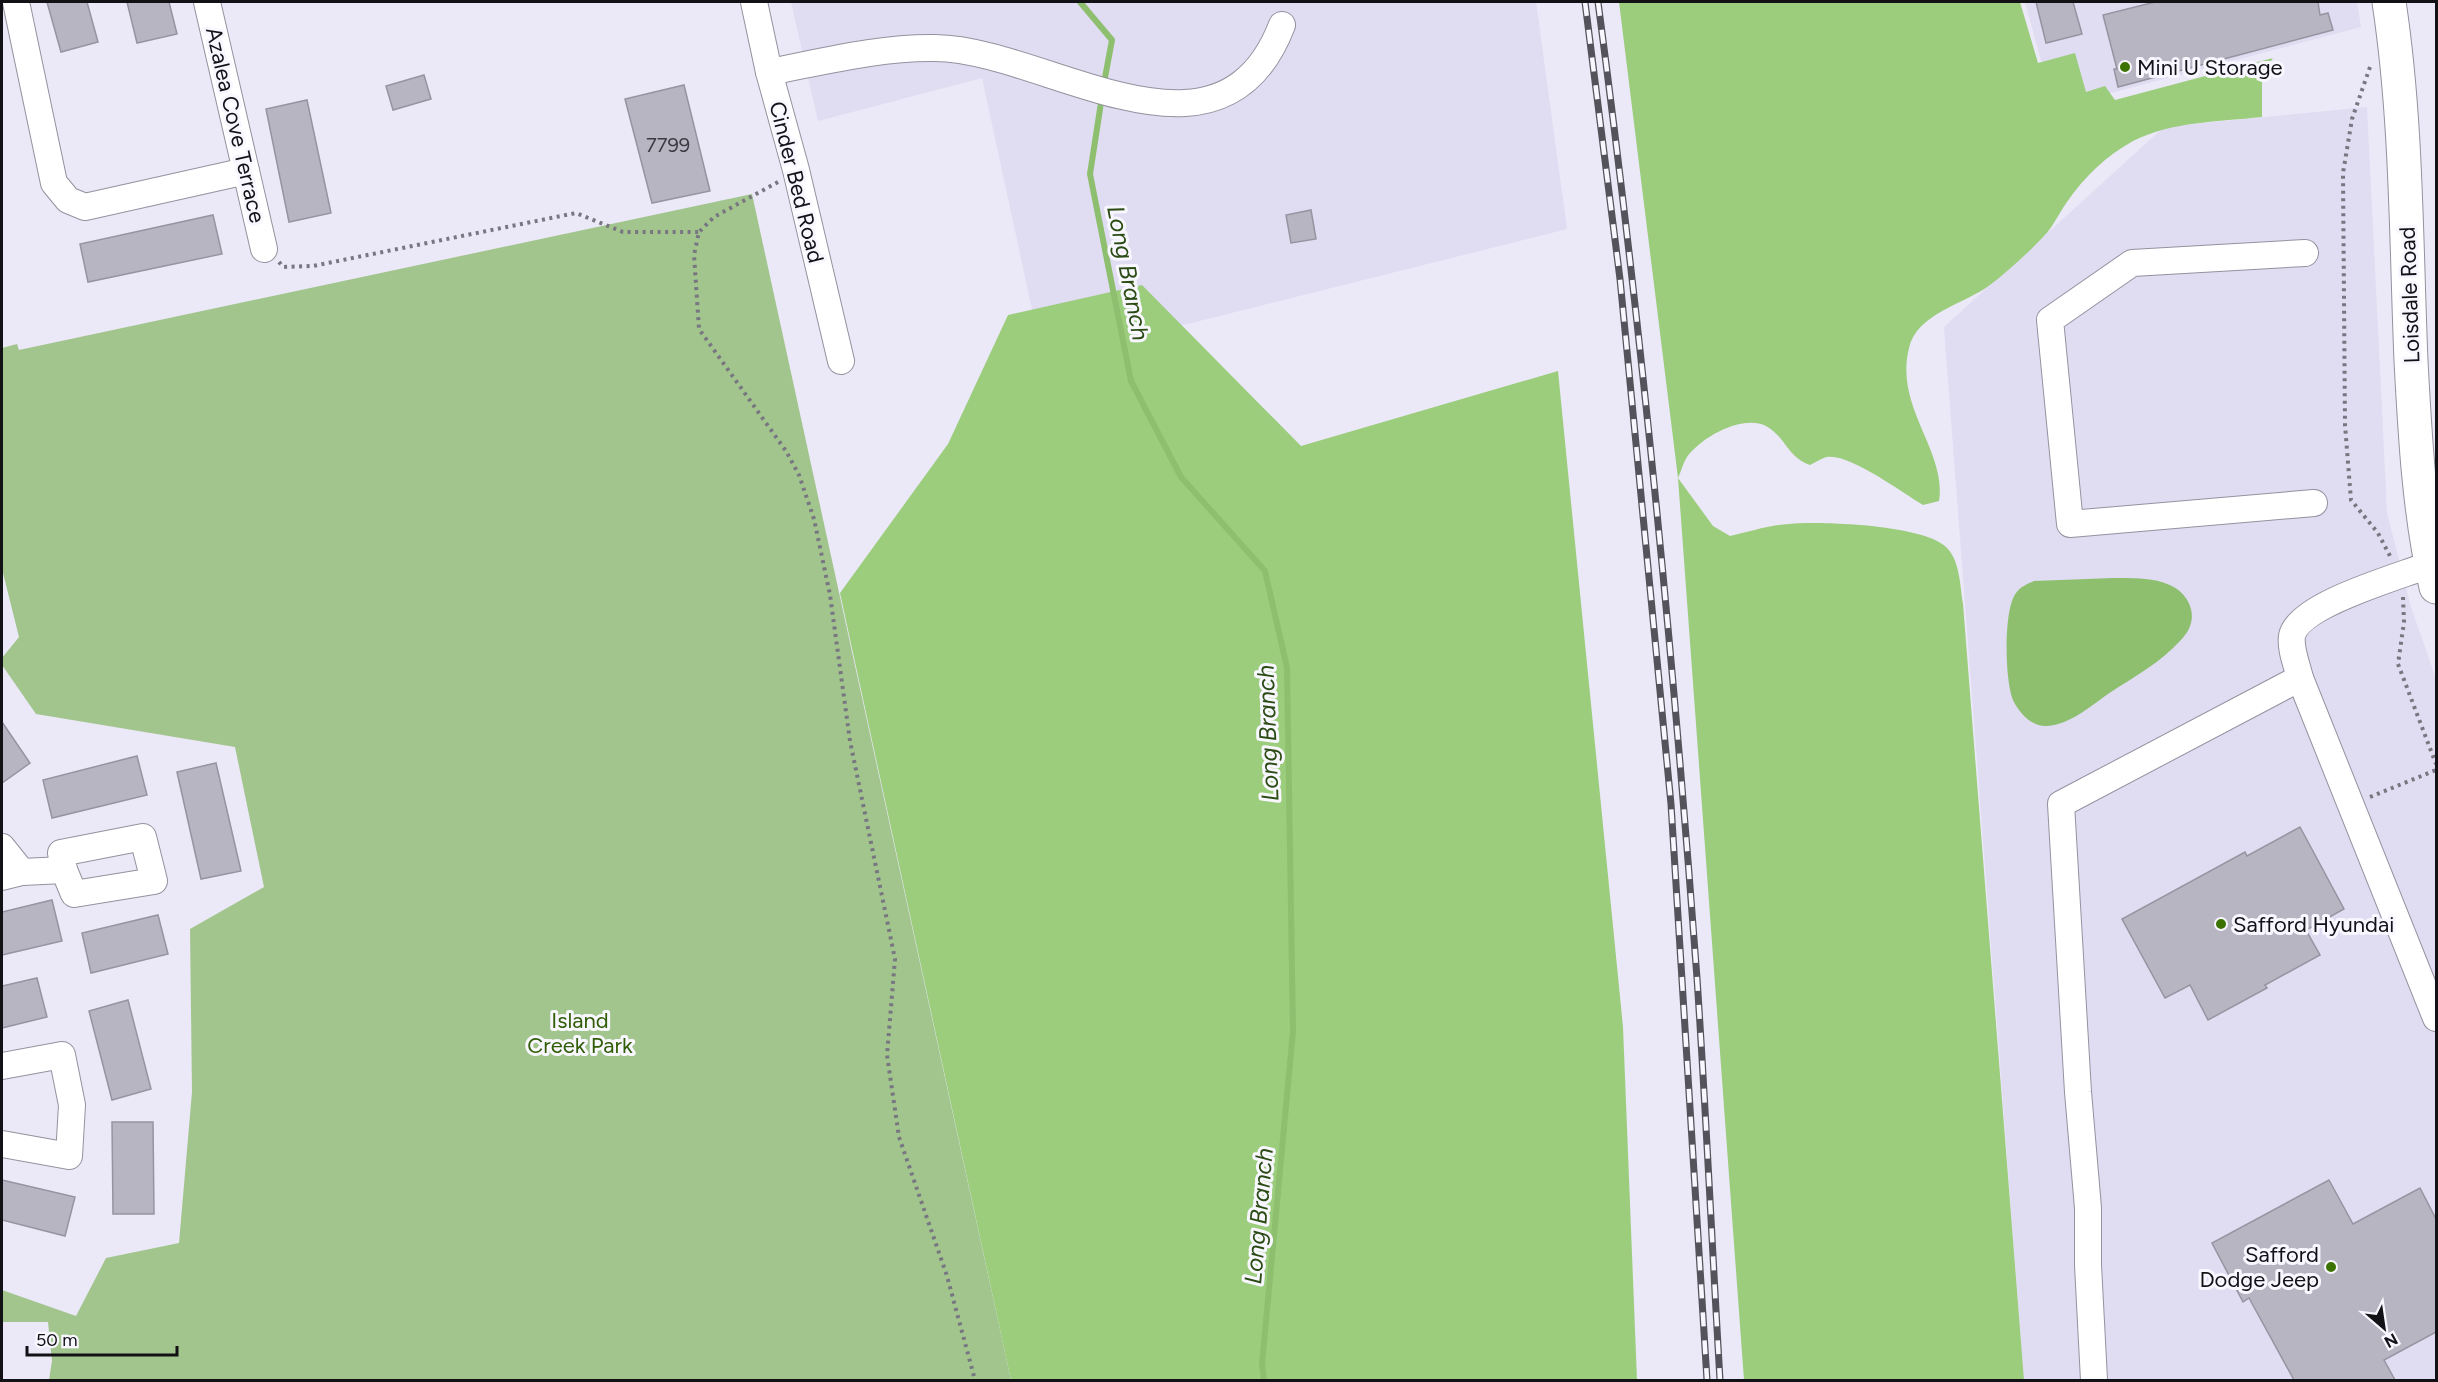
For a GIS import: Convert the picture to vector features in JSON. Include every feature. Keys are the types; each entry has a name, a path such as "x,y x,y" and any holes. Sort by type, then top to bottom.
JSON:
{"main road":[{"name":"Loisdale Road","path":"2389,2 2402,130 2415,438 2434,576"}],"street":[{"path":"16,2 54,183 68,201 85,207 246,171"},
{"name":"Azalea Cove Terrace","path":"207,2 264,249"},
{"name":"Cinder Bed Road","path":"754,2 769,72 796,170 841,361"},
{"path":"769,72 843,58 935,48 1014,62 1100,91 1170,105 1198,102 1222,95 1245,82 1271,53 1282,25"},
{"path":"2305,253 2132,263 2050,321 2070,524 2314,503"},
{"path":"2434,576 2397,578 2334,601 2304,619 2292,635 2300,678 2436,1018"},
{"path":"2094,1380 2088,1265 2088,1208 2078,1092 2061,804 2300,678"},
{"path":"2,847 11,875 63,870"},
{"path":"2,1066 62,1055 72,1106 69,1156 2,1144"}],"path":[{"path":"2372,61 2352,119 2343,173 2346,460 2351,500 2378,533 2403,597 2404,622 2398,664 2436,764"},
{"path":"796,170 761,194 714,217 699,232 694,255 699,329 786,451 799,476 814,519 830,595 850,741 895,959 887,1055 899,1137 946,1276 975,1380"},
{"path":"264,249 283,267 313,266 576,213 623,232 699,232"},
{"path":"2350,805 2436,770"}],"shaded area":[{"path":"791,2 1536,2 1567,229 1043,360 982,78 818,121"},
{"path":"1619,2 2020,2 2038,63 2075,53 2086,92 2105,86 2115,100 2273,58 2262,74 2262,117 2180,126 2148,134 2123,147 2088,176 2047,232 2011,268 1980,292 1943,310 1922,326 1914,336 1909,348 1906,369 1908,390 1936,464 1939,482 1939,501 1923,505 1862,467 1837,457 1823,458 1810,465 1796,457 1773,431 1757,423 1735,425 1712,435 1693,449 1684,462 1678,478"},
{"name":"Mini U Storage","path":"2025,2 2357,2 2361,27 2054,108"},
{"name":"Safford Hyundai","path":"2367,107 2387,513 2411,607 2436,679 2436,1380 2024,1380 1944,327 2164,127"},
{"path":"1142,285 1301,446 1558,371 1623,1027 1637,1380 1011,1380 840,593 948,444 1008,315"},
{"path":"1678,478 1713,526 1730,536 1789,524 1824,523 1871,526 1895,529 1934,540 1946,547 1954,559 1959,574 1963,604 2024,1380 1744,1380"},
{"path":"2113,578 2158,581 2179,590 2191,609 2192,618 2188,630 2173,649 2073,718 2047,726 2031,722 2022,714 2013,700 2008,678 2007,629 2016,593 2034,581"}],"green space":[{"name":"Island Creek Park","path":"752,194 1011,1380 49,1380 52,1361 48,1322 2,1322 2,1290 76,1316 106,1258 179,1243 192,1092 190,929 264,887 235,747 36,714 2,665 2,658 19,637 2,569 2,348 17,344 19,350"}],"building":[{"path":"47,2 87,2 98,42 61,52"},
{"path":"127,2 169,2 177,34 137,43"},
{"path":"2036,2 2073,2 2082,34 2046,43"},
{"path":"2155,2 2318,2 2320,15 2328,13 2333,30 2118,87 2114,69 2117,69 2103,15"},
{"path":"424,75 431,99 393,110 386,86"},
{"path":"684,85 710,191 652,203 625,99"},
{"path":"307,100 331,213 289,222 266,109"},
{"path":"1311,210 1316,239 1291,243 1286,215"},
{"path":"213,215 222,254 88,282 80,244"},
{"path":"2,722 30,763 2,783"},
{"path":"137,756 147,795 52,818 43,780"},
{"path":"216,763 241,871 201,879 177,772"},
{"name":"Safford Hyundai","path":"2300,827 2344,909 2306,930 2320,955 2265,985 2267,988 2208,1020 2190,985 2165,998 2122,919 2245,852 2247,856"},
{"path":"52,900 62,941 2,955 2,912"},
{"path":"158,915 168,954 91,973 82,933"},
{"path":"37,978 47,1017 2,1028 2,986"},
{"path":"128,1000 151,1089 112,1100 89,1011"},
{"path":"112,1122 153,1122 154,1214 113,1214"},
{"path":"2,1180 75,1197 65,1236 2,1220"},
{"name":"Safford Dodge Jeep","path":"2329,1180 2353,1224 2420,1188 2436,1219 2436,1332 2384,1360 2395,1380 2294,1380 2249,1298 2243,1302 2212,1243"}],"waterway":[{"name":"Long Branch","path":"1080,2 1112,40 1104,83"},
{"name":"Long Branch","path":"1102,96 1090,174 1131,381 1181,477 1265,571 1287,668 1293,1031 1262,1364 1264,1380"}],"railway":[{"path":"1585,2 1620,279 1671,804 1707,1380"},
{"path":"1598,2 1642,367 1677,733 1697,978 1720,1380"}],"place":[{"name":"Mini U Storage","path":"2125,67"},
{"name":"Safford Hyundai","path":"2221,924"},
{"name":"Safford Dodge Jeep","path":"2331,1267"}]}
